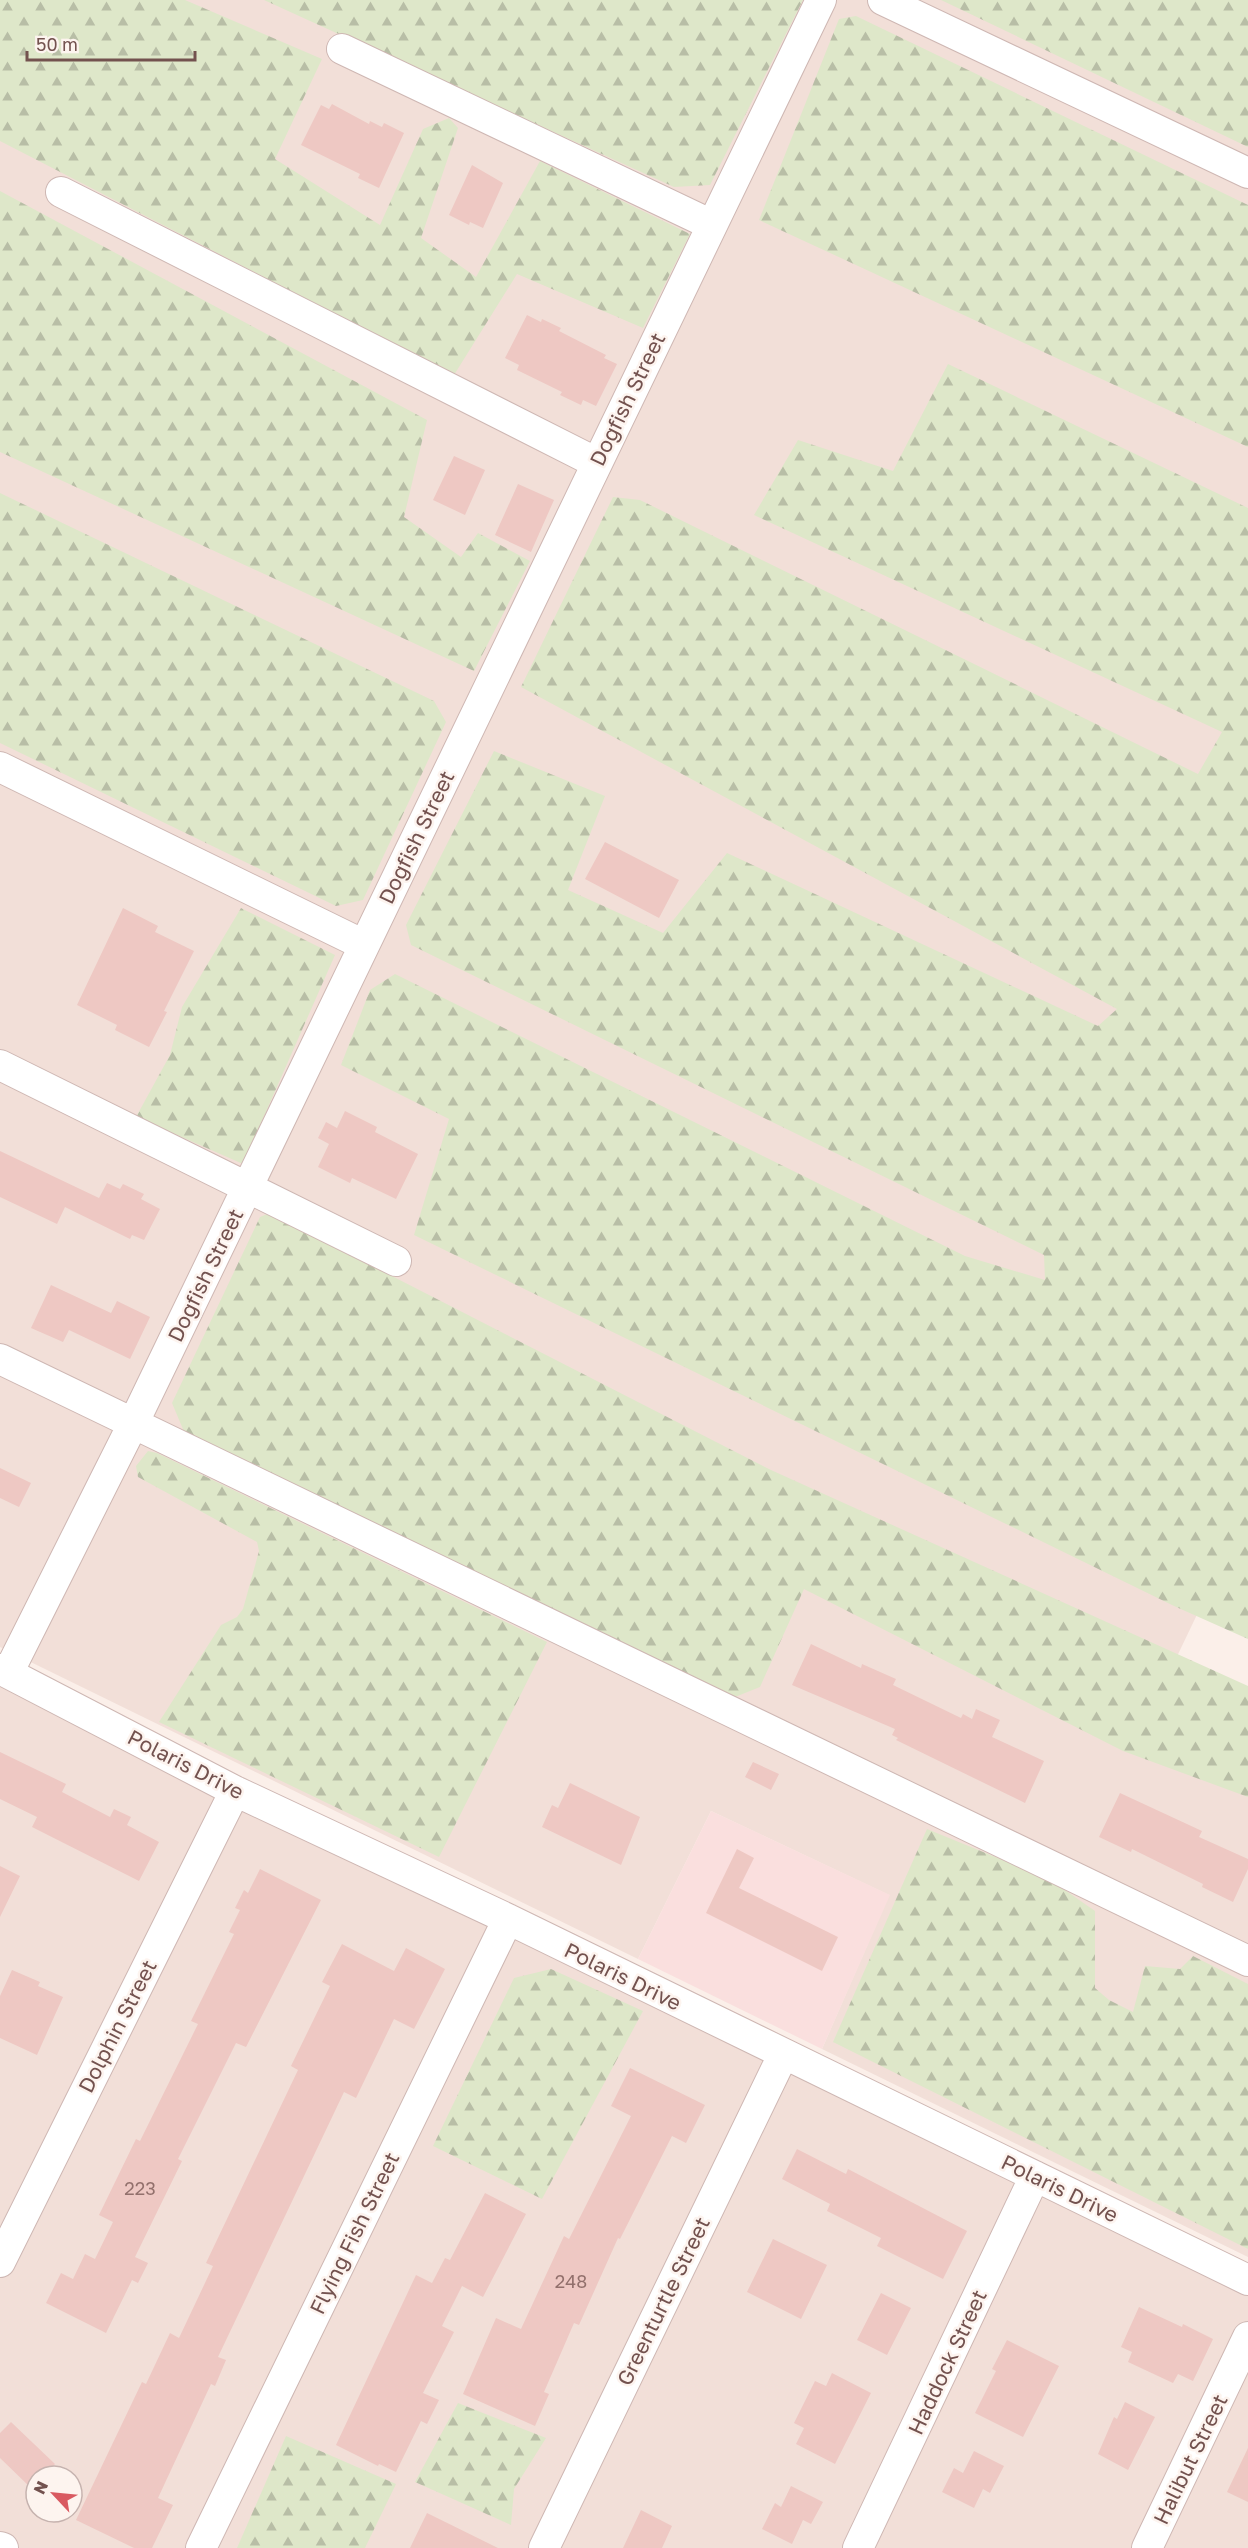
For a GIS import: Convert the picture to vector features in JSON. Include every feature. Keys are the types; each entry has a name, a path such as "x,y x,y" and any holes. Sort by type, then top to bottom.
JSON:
{"street":[{"name":"Dogfish Street","path":"4,1671 134,1422 820,0"},
{"path":"883,0 1248,173"},
{"path":"342,49 712,225"},
{"path":"61,192 597,463"},
{"path":"0,767 364,945"},
{"path":"0,1065 396,1261"},
{"path":"0,1359 1248,1961"},
{"name":"Polaris Drive","path":"4,1671 235,1791 508,1919 1248,2280"},
{"name":"Dolphin Street","path":"0,2262 235,1791"},
{"name":"Flying Fish Street","path":"201,2548 508,1919"},
{"name":"Greenturtle Street","path":"544,2548 783,2055"},
{"name":"Haddock Street","path":"858,2548 1035,2176"},
{"name":"Halibut Street","path":"1147,2548 1248,2337"}],"shaded area":[{"path":"0,0 1023,0 1248,119 1248,1508 1170,1671 1248,1709 1248,2257 822,2049 889,1895 711,1811 638,1959 0,1647"},
{"path":"0,1669 1248,2280 1248,2548 0,2548"},
{"path":"711,1811 890,1895 822,2049 638,1959"}],"green space":[{"path":"0,0 185,0 322,59 275,159 380,225 423,129 449,118 458,128 421,238 476,277 540,161 690,234 643,328 517,274 454,375 0,141"},
{"path":"264,0 803,0 710,185 674,187"},
{"path":"941,0 1248,0 1248,147"},
{"path":"856,16 1248,205 1248,447 759,220 839,19"},
{"path":"0,191 427,420 404,517 461,557 478,533 530,561 474,671 0,452"},
{"path":"948,364 1248,508 1248,1639 1174,1606 414,1235 449,1119 341,1065 370,990 395,974 965,1256 1045,1280 1044,1255 411,945 406,925 494,751 605,796 568,890 663,933 727,853 1098,1026 1117,1009 521,687 613,497 640,500 1198,774 1222,732 754,515 798,440 893,471"},
{"path":"0,493 434,701 446,722 363,900 336,906 0,743"},
{"path":"241,908 335,955 243,1164 136,1117 170,1055 182,1007"},
{"path":"279,1209 390,1275 771,1470 1248,1686 1248,1797 1123,1751 804,1589 760,1687 735,1697 185,1434 172,1403 260,1217"},
{"path":"148,1451 157,1453 547,1642 439,1857 159,1722 221,1625 237,1617 243,1609 259,1551 257,1542 138,1477 136,1466"},
{"path":"927,1829 1049,1879 1095,1911 1095,1988 1109,2000 1133,2012 1145,1966 1180,1969 1193,1956 1248,1984 1248,2249 833,2042"},
{"path":"551,1969 643,2011 542,2199 433,2146 514,1978"},
{"path":"458,2403 546,2438 514,2489 511,2525 415,2482"},
{"path":"286,2436 396,2484 365,2548 237,2548"}],"building":[{"path":"332,104 369,124 370,121 382,127 384,123 404,133 379,188 358,178 360,174 301,145 321,105 329,109"},
{"path":"472,165 503,183 483,228 470,222 469,225 449,215"},
{"path":"527,315 561,328 559,331 606,355 604,358 617,364 596,406 583,400 581,405 560,395 562,392 517,370 519,365 505,358"},
{"path":"454,456 485,470 465,515 433,500"},
{"path":"518,484 554,500 531,552 495,535"},
{"path":"605,842 679,880 659,918 585,879"},
{"path":"123,908 158,926 155,932 194,951 149,1047 115,1030 117,1025 77,1005"},
{"path":"345,1111 377,1127 375,1132 418,1154 396,1199 352,1178 350,1183 318,1167 329,1144 318,1138 326,1122 337,1128"},
{"path":"0,1151 99,1198 107,1183 120,1189 123,1184 144,1194 141,1199 160,1209 144,1240 132,1235 130,1239 65,1207 57,1224 0,1197"},
{"path":"51,1285 111,1313 117,1301 150,1317 130,1359 69,1330 63,1342 31,1328"},
{"path":"0,1468 31,1483 19,1507 0,1498"},
{"path":"811,1644 861,1668 862,1664 896,1679 893,1685 961,1718 963,1714 972,1719 976,1709 1000,1720 992,1737 1044,1761 1025,1803 896,1740 898,1738 892,1735 895,1729 792,1685"},
{"path":"0,1752 66,1784 62,1792 110,1817 114,1809 131,1817 127,1825 159,1842 139,1881 32,1827 37,1817 0,1799"},
{"path":"753,1762 779,1774 771,1790 745,1777"},
{"path":"570,1783 640,1817 621,1865 542,1827 552,1805 558,1808"},
{"path":"1120,1793 1202,1831 1199,1837 1248,1859 1248,1869 1233,1902 1202,1887 1203,1884 1132,1849 1131,1852 1099,1837"},
{"path":"737,1849 754,1858 739,1888 838,1937 822,1971 706,1913"},
{"path":"0,1866 20,1876 0,1917"},
{"path":"260,1869 321,1900 246,2047 236,2043 178,2159 182,2161 135,2257 148,2263 138,2283 132,2280 106,2333 46,2303 61,2273 73,2279 85,2254 95,2259 113,2222 99,2215 136,2139 140,2141 198,2024 191,2021 234,1934 229,1932 240,1910 235,1908 244,1890 248,1893"},
{"path":"342,1944 394,1971 406,1948 445,1969 414,2029 394,2019 356,2098 344,2092 218,2357 226,2360 215,2386 211,2384 158,2498 173,2505 152,2548 134,2548 84,2524 84,2503 142,2382 146,2384 170,2333 179,2338 213,2266 206,2263 298,2070 291,2066 330,1986 322,1982"},
{"path":"12,1970 40,1982 38,1986 63,1997 37,2055 0,2038 0,1996"},
{"path":"630,2068 705,2105 686,2143 672,2136 620,2239 618,2238 579,2325 574,2323 544,2392 549,2394 535,2426 463,2394 496,2318 521,2329 564,2236 569,2239 631,2116 611,2106"},
{"path":"797,2149 846,2174 848,2169 967,2231 943,2279 877,2246 881,2238 827,2211 830,2204 782,2179"},
{"path":"485,2193 526,2214 483,2297 462,2286 442,2326 454,2332 423,2393 439,2400 427,2424 421,2421 396,2472 379,2464 378,2466 336,2445 416,2275 432,2283 445,2258 450,2260"},
{"path":"773,2239 827,2265 801,2319 747,2292"},
{"path":"881,2293 911,2308 887,2355 857,2340"},
{"path":"1139,2307 1182,2327 1183,2324 1213,2339 1193,2381 1178,2374 1173,2383 1128,2362 1132,2352 1121,2347"},
{"path":"1007,2340 1059,2366 1023,2437 975,2413 996,2371 992,2369"},
{"path":"832,2373 871,2393 835,2464 796,2444 804,2428 794,2423 815,2381 826,2386"},
{"path":"1125,2402 1155,2417 1128,2470 1098,2454 1114,2417 1117,2419"},
{"path":"11,2422 55,2464 24,2464 24,2481 0,2458 0,2433"},
{"path":"1248,2448 1248,2502 1227,2492"},
{"path":"974,2451 1004,2466 990,2493 983,2489 974,2508 942,2492 954,2468 963,2473"},
{"path":"791,2486 823,2502 811,2524 803,2520 792,2544 762,2529 775,2503 781,2507"},
{"path":"641,2510 672,2526 662,2548 623,2548"},
{"path":"427,2513 498,2548 410,2548"}]}
